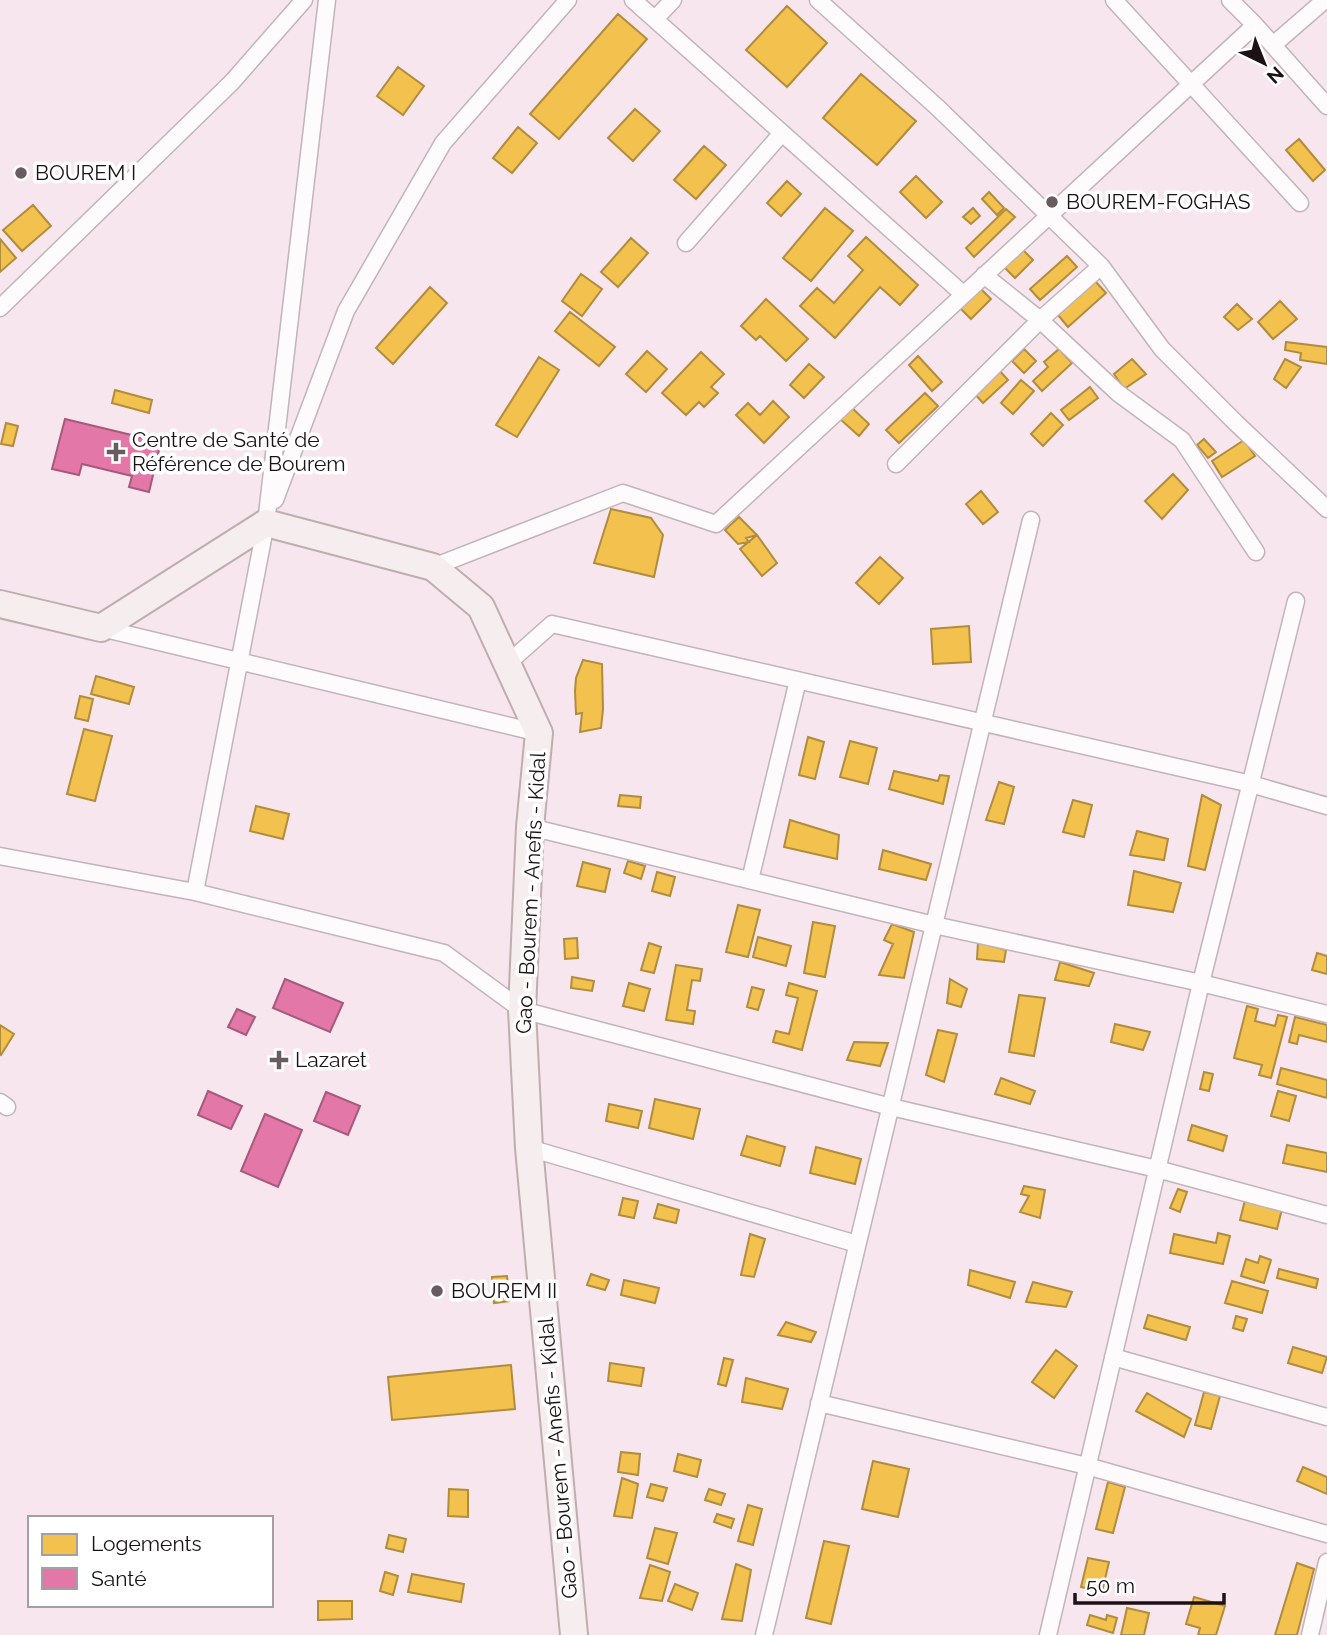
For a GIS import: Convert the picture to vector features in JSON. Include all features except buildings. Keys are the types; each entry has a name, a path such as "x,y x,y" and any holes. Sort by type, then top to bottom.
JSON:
{"main road":[{"name":"Gao - Bourem - Anefis - Kidal","path":"266,523 433,567 481,607 539,733 530,827 522,1010 529,1148 574,1635"},
{"path":"0,604 101,628 266,523"}],"street":[{"path":"0,308 232,82 304,0"},
{"path":"195,892 266,523 327,0"},
{"path":"266,523 346,311 443,143 568,0"},
{"path":"633,0 963,294"},
{"path":"655,19 673,0"},
{"path":"818,0 937,107 1101,266 1162,349 1327,509"},
{"path":"1114,0 1300,203"},
{"path":"1230,0 1327,106"},
{"path":"1273,45 1325,0"},
{"path":"433,567 623,493 716,524 1255,25"},
{"path":"686,243 782,132"},
{"path":"896,464 1040,320 1101,266"},
{"path":"984,275 1040,320 1118,393 1182,440 1256,552"},
{"path":"764,1635 1031,520"},
{"path":"1048,1635 1201,983 1296,601"},
{"path":"507,664 552,624 1251,784 1327,806"},
{"path":"101,628 539,733"},
{"path":"750,880 798,680"},
{"path":"530,827 934,925 1201,983 1327,1014"},
{"path":"0,856 195,892 444,953 522,1010 891,1107 1157,1169 1327,1215"},
{"path":"529,1148 857,1244"},
{"path":"1113,1357 1327,1416"},
{"path":"819,1402 1087,1466 1327,1534"},
{"path":"1310,1635 1322,1609 1327,1562"}],"place":[{"name":"BOUREM I","path":"21,173"},
{"name":"BOUREM-FOGHAS","path":"1052,202"},
{"name":"Centre de Santé de Référence de Bourem","path":"116,452"},
{"name":"Lazaret","path":"279,1060"},
{"name":"BOUREM II","path":"437,1291"}]}
